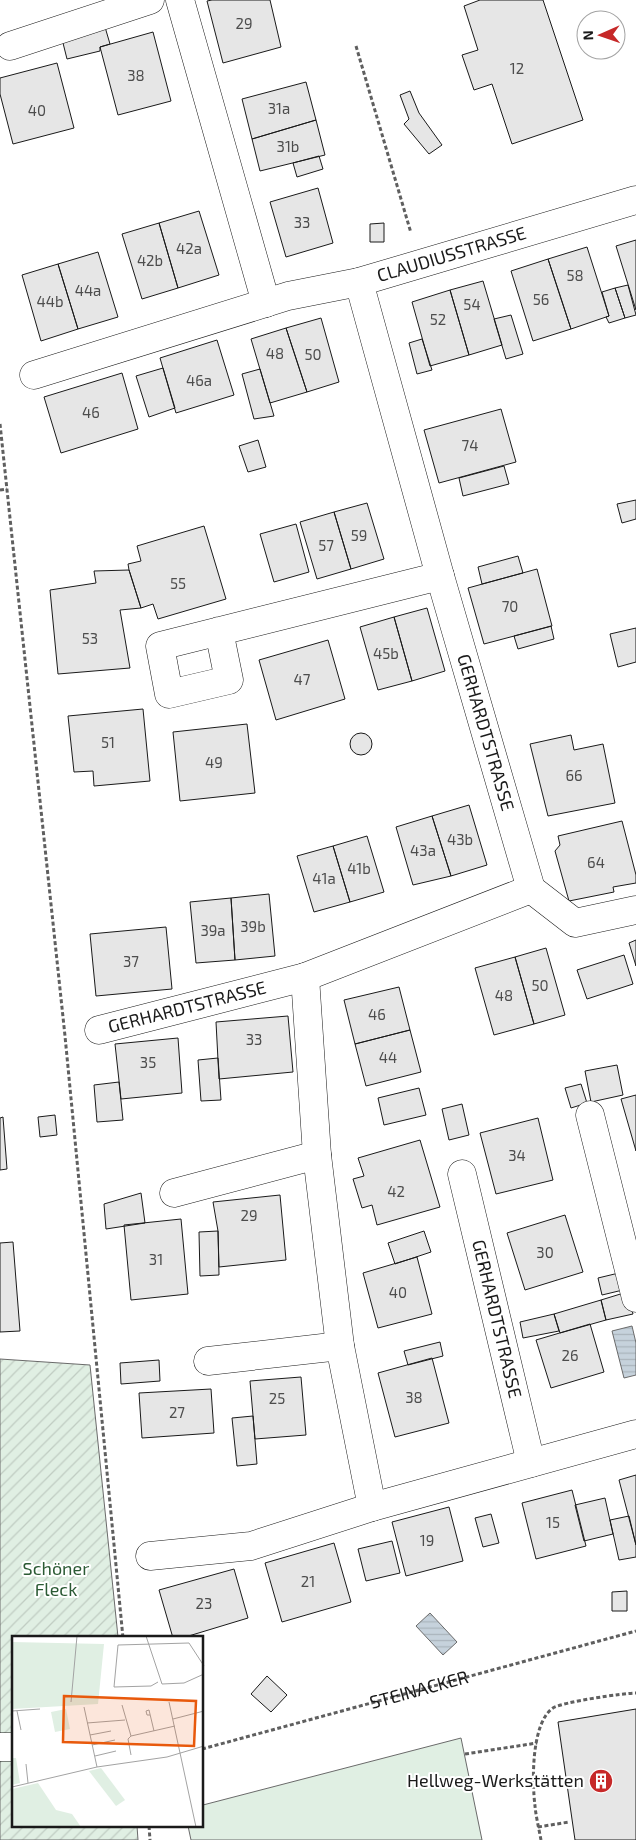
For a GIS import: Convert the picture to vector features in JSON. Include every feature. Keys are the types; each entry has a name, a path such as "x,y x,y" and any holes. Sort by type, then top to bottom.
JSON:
{"street":[{"path":"10,46 150,0"},
{"path":"180,0 266,303"},
{"name":"CLAUDIUSSTRASSE","path":"34,375 288,296 358,282 636,200"},
{"name":"GERHARDTSTRASSE","path":"99,1030 305,977 531,889 440,576 358,282"},
{"path":"219,632 440,576"},
{"path":"531,889 575,923 636,910"},
{"path":"305,977 317,1155 340,1346 372,1507"},
{"path":"590,1116 636,1298"},
{"path":"174,1193 317,1155"},
{"name":"GERHARDTSTRASSE","path":"462,1174 530,1463"},
{"path":"208,1361 340,1346"},
{"path":"150,1556 250,1546 372,1507 636,1434"}],"path":[{"path":"356,46 420,264"},
{"path":"0,424 66,1046 123,1636"},
{"path":"0,490 7,489"},
{"name":"STEINACKER","path":"204,1748 636,1630"},
{"path":"541,1840 535,1806 534,1778 537,1744 542,1724 554,1707 590,1699 636,1693"},
{"path":"465,1754 537,1744"},
{"path":"538,1827 569,1822"}],"green space":[{"name":"Schöner Fleck","path":"0,1359 90,1365 118,1636 12,1636 12,1828 137,1828 138,1840 0,1840"},
{"path":"461,1738 482,1840 191,1840 188,1828 204,1828 204,1805"}],"shaded area":[{"path":"632,1326 636,1343 636,1375 624,1378 612,1331"},
{"path":"430,1613 457,1642 443,1655 416,1626"}],"building":[{"path":"270,0 281,47 223,63 207,1"},
{"path":"480,0 543,0 583,120 512,144 492,84 474,90 462,55 478,50 464,6"},
{"path":"105,27 110,44 100,47 100,51 67,59 62,39"},
{"path":"153,32 171,101 118,115 100,47"},
{"path":"57,63 74,128 13,144 0,94 0,78"},
{"path":"306,82 316,120 252,139 242,99"},
{"path":"410,91 419,113 442,145 429,154 404,124 409,119 400,95"},
{"path":"316,120 325,155 260,171 252,139"},
{"path":"319,156 323,169 297,177 293,163"},
{"path":"318,188 333,243 286,257 270,202"},
{"path":"199,211 219,275 178,288 159,223"},
{"path":"159,223 178,288 142,299 122,234"},
{"path":"384,223 384,242 370,242 370,224"},
{"path":"636,240 636,310 616,246"},
{"path":"587,247 609,316 571,329 548,259"},
{"path":"98,252 118,317 78,329 58,264"},
{"path":"548,259 571,329 533,341 511,271"},
{"path":"58,264 78,329 41,341 22,275"},
{"path":"483,281 502,345 469,355 450,290"},
{"path":"628,285 636,315 625,318 615,288"},
{"path":"615,288 625,318 609,323 606,317 609,316 602,292"},
{"path":"450,290 469,355 430,366 412,302"},
{"path":"511,315 523,354 506,359 494,319"},
{"path":"321,318 339,382 307,392 286,328"},
{"path":"286,328 307,392 270,403 251,339"},
{"path":"422,339 432,370 417,374 409,343"},
{"path":"217,340 234,395 176,413 160,358"},
{"path":"163,368 175,408 149,417 136,376"},
{"path":"260,369 274,416 254,419 242,374"},
{"path":"122,373 138,429 61,453 44,397"},
{"path":"501,409 516,462 439,483 424,430"},
{"path":"258,440 266,467 248,472 239,446"},
{"path":"504,466 509,484 463,496 459,478"},
{"path":"636,500 636,519 622,523 617,504"},
{"path":"367,503 384,559 351,569 334,512"},
{"path":"334,512 351,569 317,579 300,522"},
{"path":"296,524 309,572 274,582 260,534"},
{"path":"204,526 226,599 158,619 153,604 141,608 128,564 141,561 137,546"},
{"path":"518,556 523,573 482,584 478,567"},
{"path":"537,569 552,626 484,644 468,588"},
{"path":"129,570 141,608 120,610 130,668 58,674 50,590 96,583 94,571"},
{"path":"427,608 445,671 412,681 394,617"},
{"path":"394,617 412,681 378,690 360,627"},
{"path":"551,626 554,639 518,649 514,636"},
{"path":"636,628 636,662 618,667 610,634"},
{"path":"328,640 345,699 276,720 259,660"},
{"path":"143,709 150,781 94,786 93,771 74,772 68,716"},
{"path":"247,724 255,793 180,801 173,732"},
{"path":"361,733 369,736 372,744 369,752 361,755 353,752 350,744 353,736"},
{"path":"571,735 574,750 603,744 615,803 548,816 530,744"},
{"path":"469,805 487,865 451,876 432,816"},
{"path":"432,816 451,876 413,885 396,827"},
{"path":"622,821 636,875 636,883 613,887 614,892 569,901 555,851 560,845 558,836"},
{"path":"367,836 384,892 350,902 333,846"},
{"path":"333,846 350,902 314,912 297,856"},
{"path":"269,894 275,956 235,960 231,898"},
{"path":"231,898 235,960 196,963 190,902"},
{"path":"166,927 172,989 96,996 90,934"},
{"path":"636,940 636,966 629,943"},
{"path":"546,948 565,1015 534,1024 515,957"},
{"path":"624,955 633,984 587,999 577,970"},
{"path":"515,957 534,1024 494,1035 475,968"},
{"path":"399,987 410,1030 355,1044 344,1000"},
{"path":"288,1016 293,1072 219,1079 216,1022"},
{"path":"410,1030 421,1072 366,1086 355,1044"},
{"path":"178,1038 182,1093 121,1099 115,1044"},
{"path":"218,1058 221,1100 201,1101 198,1060"},
{"path":"617,1065 623,1095 591,1102 585,1071"},
{"path":"119,1082 123,1120 97,1122 94,1085"},
{"path":"581,1084 587,1103 571,1108 565,1088"},
{"path":"419,1088 426,1115 384,1125 378,1098"},
{"path":"636,1095 636,1151 621,1099"},
{"path":"462,1104 469,1135 449,1140 442,1109"},
{"path":"55,1115 57,1135 40,1137 38,1117"},
{"path":"3,1117 7,1169 0,1170 0,1118"},
{"path":"538,1118 553,1180 496,1194 480,1133"},
{"path":"420,1140 440,1207 377,1225 372,1205 362,1208 353,1179 364,1176 358,1158"},
{"path":"141,1193 145,1223 106,1229 104,1204"},
{"path":"280,1195 286,1260 219,1267 218,1231 213,1202"},
{"path":"565,1215 583,1272 525,1290 507,1233"},
{"path":"181,1219 188,1294 131,1300 124,1225"},
{"path":"218,1231 219,1275 200,1276 199,1232"},
{"path":"424,1231 431,1252 395,1264 388,1243"},
{"path":"13,1242 20,1331 0,1332 0,1243"},
{"path":"417,1257 432,1314 378,1328 363,1273"},
{"path":"623,1272 627,1289 602,1295 598,1278"},
{"path":"627,1292 633,1314 606,1320 601,1300"},
{"path":"601,1300 606,1320 560,1333 554,1314"},
{"path":"554,1314 559,1331 523,1338 520,1322"},
{"path":"590,1324 604,1372 551,1388 536,1340"},
{"path":"440,1342 443,1356 408,1365 404,1351"},
{"path":"432,1358 449,1423 395,1437 378,1373"},
{"path":"159,1360 160,1381 121,1384 120,1363"},
{"path":"301,1377 306,1435 255,1439 250,1381"},
{"path":"211,1389 214,1433 142,1438 139,1393"},
{"path":"253,1416 257,1464 237,1466 232,1418"},
{"path":"636,1475 636,1545 619,1480"},
{"path":"572,1490 586,1546 536,1559 522,1503"},
{"path":"605,1498 613,1534 584,1541 575,1505"},
{"path":"449,1507 463,1561 406,1576 392,1522"},
{"path":"491,1514 499,1543 483,1547 475,1518"},
{"path":"629,1516 636,1545 636,1557 619,1560 610,1520"},
{"path":"392,1541 400,1573 366,1581 358,1549"},
{"path":"334,1543 351,1602 282,1622 265,1563"},
{"path":"234,1569 248,1618 189,1636 172,1636 159,1590"},
{"path":"627,1591 627,1611 612,1611 612,1592"},
{"path":"267,1676 287,1695 271,1712 251,1694"},
{"name":"Hellweg-Werkstätten","path":"636,1709 636,1840 575,1840 558,1722"}],"place":[{"name":"Hellweg-Werkstätten","path":"601,1781"}]}
